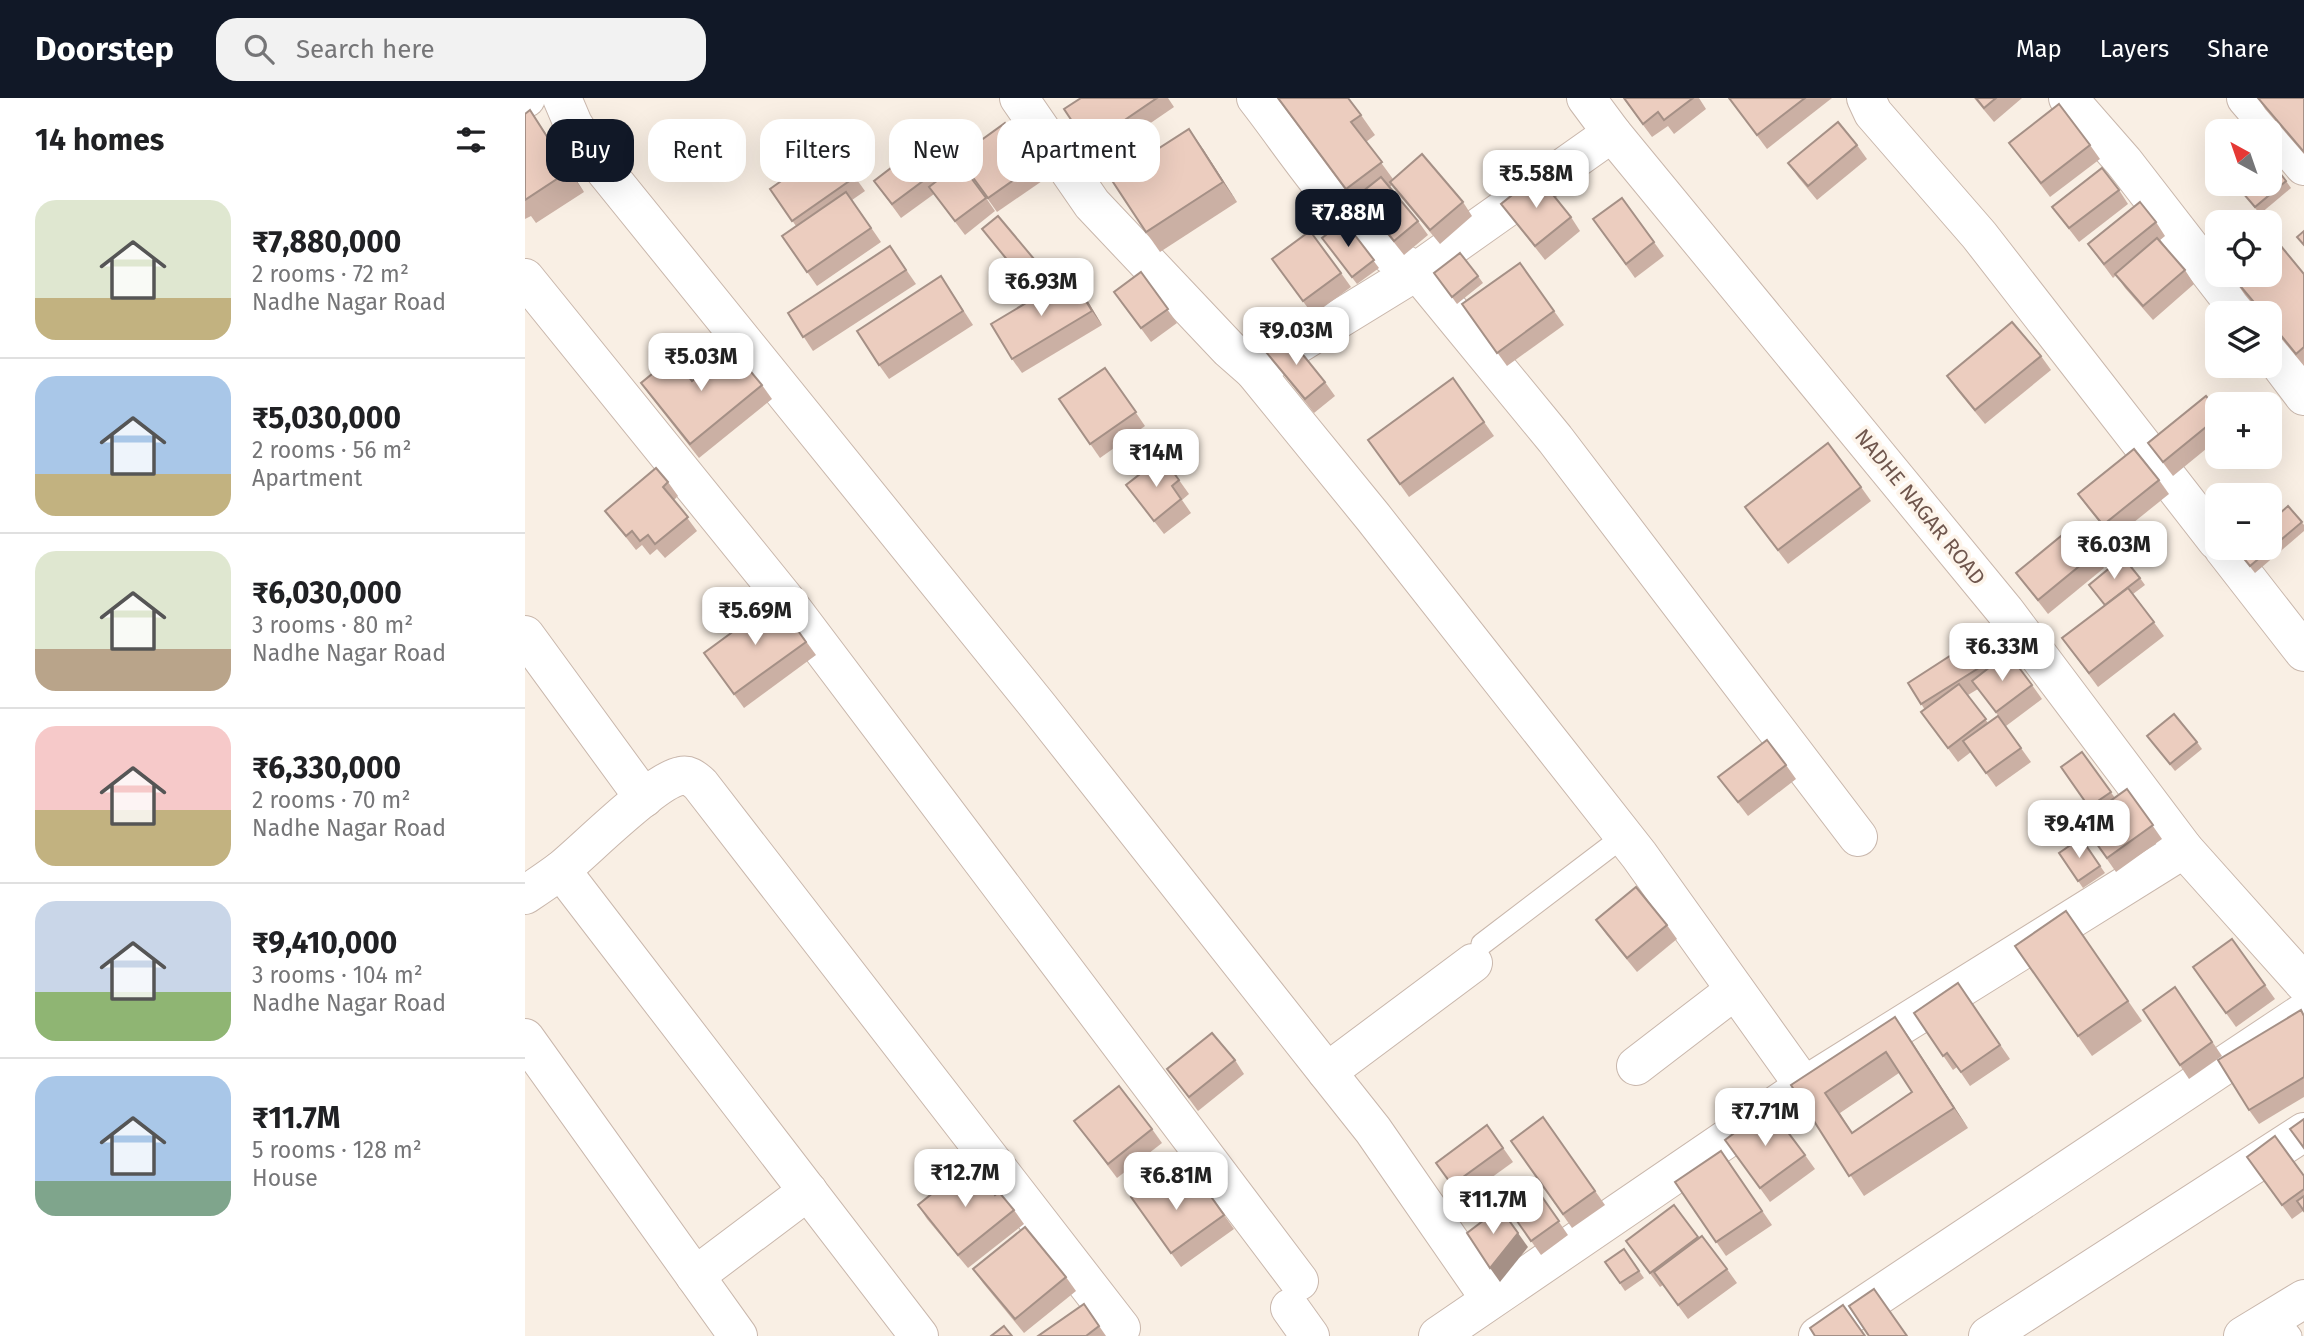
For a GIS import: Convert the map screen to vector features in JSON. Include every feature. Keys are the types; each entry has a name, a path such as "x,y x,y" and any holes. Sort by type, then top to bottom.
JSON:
{"street":[{"path":"562,98 573,124 594,157 632,206 1030,695 1373,1130 1490,1300"},
{"path":"1019,98 1092,204 1229,349 1254,371 1373,517 1624,836 1804,1086"},
{"path":"1256,98 1356,227 1403,264 1417,271 1555,439 1858,837"},
{"name":"NADHE NAGAR ROAD","path":"1586,98 2005,611 2184,849 2304,983"},
{"path":"1866,98 1873,113 1979,234 2205,526"},
{"path":"2068,98 2124,162 2232,301"},
{"path":"2246,98 2304,166"},
{"path":"1254,371 1417,271 1612,133"},
{"path":"525,278 784,598 1261,1228 1300,1308"},
{"path":"2282,367 2304,396"},
{"path":"2232,560 2304,652"},
{"path":"525,635 644,799"},
{"path":"525,895 561,870 666,782 684,775 700,784 1121,1328"},
{"path":"1438,1336 1804,1086 2184,849"},
{"path":"561,870 919,1336"},
{"path":"1327,1072 1478,954"},
{"path":"1636,1066 1735,990"},
{"path":"1818,1336 2304,1012"},
{"path":"525,1038 738,1336"},
{"path":"1988,1336 2304,1132"},
{"path":"695,1276 808,1191"},
{"path":"2243,1336 2294,1313"}],"lane":[{"path":"1478,954 1624,836"}],"building":[{"path":"1081,98 1157,98 1126,119 1071,119 1064,109"},
{"path":"1278,98 1348,98 1361,115 1351,122 1382,162 1346,189"},
{"path":"1624,98 1693,98 1664,120 1658,112 1643,124"},
{"path":"1729,98 1805,98 1757,135"},
{"path":"1976,98 1996,98 1984,108"},
{"path":"2258,98 2304,98 2304,152 2282,126 2282,119 2276,119"},
{"path":"2059,104 2090,145 2041,183 2009,143"},
{"path":"530,110 546,135 546,182 552,182 525,200 525,114"},
{"path":"1838,122 1857,145 1808,186 1788,163"},
{"path":"997,129 997,182 1011,182 988,198 976,182 983,182 983,139"},
{"path":"1189,129 1223,182 1146,232 1113,182 1160,182 1160,148"},
{"path":"1422,154 1463,202 1430,230 1390,182"},
{"path":"2102,168 2119,190 2069,228 2052,207"},
{"path":"889,169 889,182 922,182 892,204 875,180"},
{"path":"1537,175 1571,217 1535,246 1501,204"},
{"path":"1381,177 1418,221 1394,241 1357,196"},
{"path":"780,182 848,182 792,221 770,189"},
{"path":"935,182 974,182 986,198 955,221 929,187"},
{"path":"846,192 871,228 807,272 782,236"},
{"path":"2245,196 2268,196 2255,207"},
{"path":"1622,198 1654,242 1626,264 1593,219"},
{"path":"2140,202 2156,222 2104,264 2088,244"},
{"path":"998,216 1034,259 1018,273 982,229"},
{"path":"1344,221 1374,260 1352,277 1322,238"},
{"path":"1310,231 1341,273 1303,301 1272,259"},
{"path":"2304,231 2304,245 2297,237"},
{"path":"2157,238 2185,270 2143,306 2115,274"},
{"path":"890,246 906,270 803,337 788,313"},
{"path":"2282,247 2304,274 2304,347 2296,354 2282,337 2282,301 2253,301 2241,287 2282,287"},
{"path":"1460,253 1478,276 1452,297 1434,273"},
{"path":"1520,263 1554,311 1497,353 1462,304"},
{"path":"1141,272 1168,309 1141,328 1114,292"},
{"path":"941,276 963,311 879,365 857,331"},
{"path":"1071,276 1092,311 1012,359 991,324"},
{"path":"2012,322 2041,356 1975,410 1947,376"},
{"path":"1287,335 1325,382 1305,399 1266,352"},
{"path":"732,349 762,385 690,444 641,383 673,357 692,381"},
{"path":"1105,368 1136,412 1090,444 1059,399"},
{"path":"1453,378 1484,422 1400,484 1368,440"},
{"path":"2205,397 2205,428 2163,462 2148,443"},
{"path":"1828,443 1861,487 1778,550 1745,507"},
{"path":"2134,449 2159,480 2103,525 2078,494"},
{"path":"1162,457 1179,480 1172,486 1181,499 1154,521 1126,485"},
{"path":"656,468 668,482 663,487 688,517 655,544 648,535 640,541 632,531 626,536 605,511"},
{"path":"2288,506 2302,522 2282,539 2282,511"},
{"path":"2072,527 2094,554 2038,600 2016,573"},
{"path":"2123,557 2140,578 2105,605 2089,585"},
{"path":"2245,560 2257,560 2250,566"},
{"path":"2128,588 2154,622 2089,673 2062,638"},
{"path":"776,600 806,642 734,694 704,653"},
{"path":"1984,634 1998,656 1921,704 1908,683"},
{"path":"2008,653 2032,685 1996,712 1972,681"},
{"path":"1959,684 1986,719 1948,748 1921,712"},
{"path":"2174,714 2197,742 2170,764 2147,736"},
{"path":"1998,716 2021,748 1986,773 1963,741"},
{"path":"1767,740 1786,765 1738,802 1718,777"},
{"path":"2082,752 2111,792 2089,807 2061,767"},
{"path":"2127,789 2153,825 2107,858 2081,822"},
{"path":"2081,838 2100,866 2078,881 2059,853"},
{"path":"1636,887 1667,925 1627,958 1596,920"},
{"path":"2066,911 2128,1001 2078,1036 2015,946"},
{"path":"2232,939 2265,985 2226,1013 2193,967"},
{"path":"1958,983 2000,1045 1961,1072 1947,1053 1943,1056 1914,1013"},
{"path":"2175,987 2212,1042 2180,1065 2143,1010"},
{"path":"2301,1010 2304,1016 2304,1077 2249,1110 2218,1060"},
{"path":"1895,1017 1954,1108 1849,1176 1791,1085","holes":["1886,1052 1912,1092 1852,1133 1825,1093"]},
{"path":"1212,1033 1235,1060 1189,1097 1167,1069"},
{"path":"1119,1086 1152,1129 1108,1164 1074,1121"},
{"path":"1769,1107 1805,1155 1760,1188 1725,1140"},
{"path":"1543,1117 1595,1191 1563,1214 1511,1141"},
{"path":"2304,1119 2304,1148 2290,1129"},
{"path":"1487,1125 1503,1148 1452,1185 1436,1163"},
{"path":"2275,1136 2304,1176 2304,1189 2282,1205 2247,1157"},
{"path":"1721,1151 1762,1211 1716,1242 1675,1182"},
{"path":"970,1163 995,1195 999,1192 1014,1210 958,1255 918,1205"},
{"path":"1163,1174 1181,1199 1202,1184 1224,1215 1171,1253 1131,1197"},
{"path":"1533,1184 1559,1221 1531,1241 1505,1204"},
{"path":"2304,1196 2304,1211 2297,1201"},
{"path":"1674,1205 1698,1237 1650,1273 1626,1241"},
{"path":"1500,1208 1518,1233 1490,1268 1467,1233"},
{"path":"1025,1227 1066,1277 1015,1319 973,1269"},
{"path":"1702,1236 1727,1269 1678,1305 1654,1272"},
{"path":"1624,1249 1639,1271 1620,1283 1605,1262"},
{"path":"1874,1289 1907,1336 1869,1336 1849,1306"},
{"path":"1084,1304 1099,1326 1086,1336 1038,1336"},
{"path":"1843,1305 1865,1336 1815,1336 1810,1328"},
{"path":"1004,1326 1012,1336 991,1336"}]}
